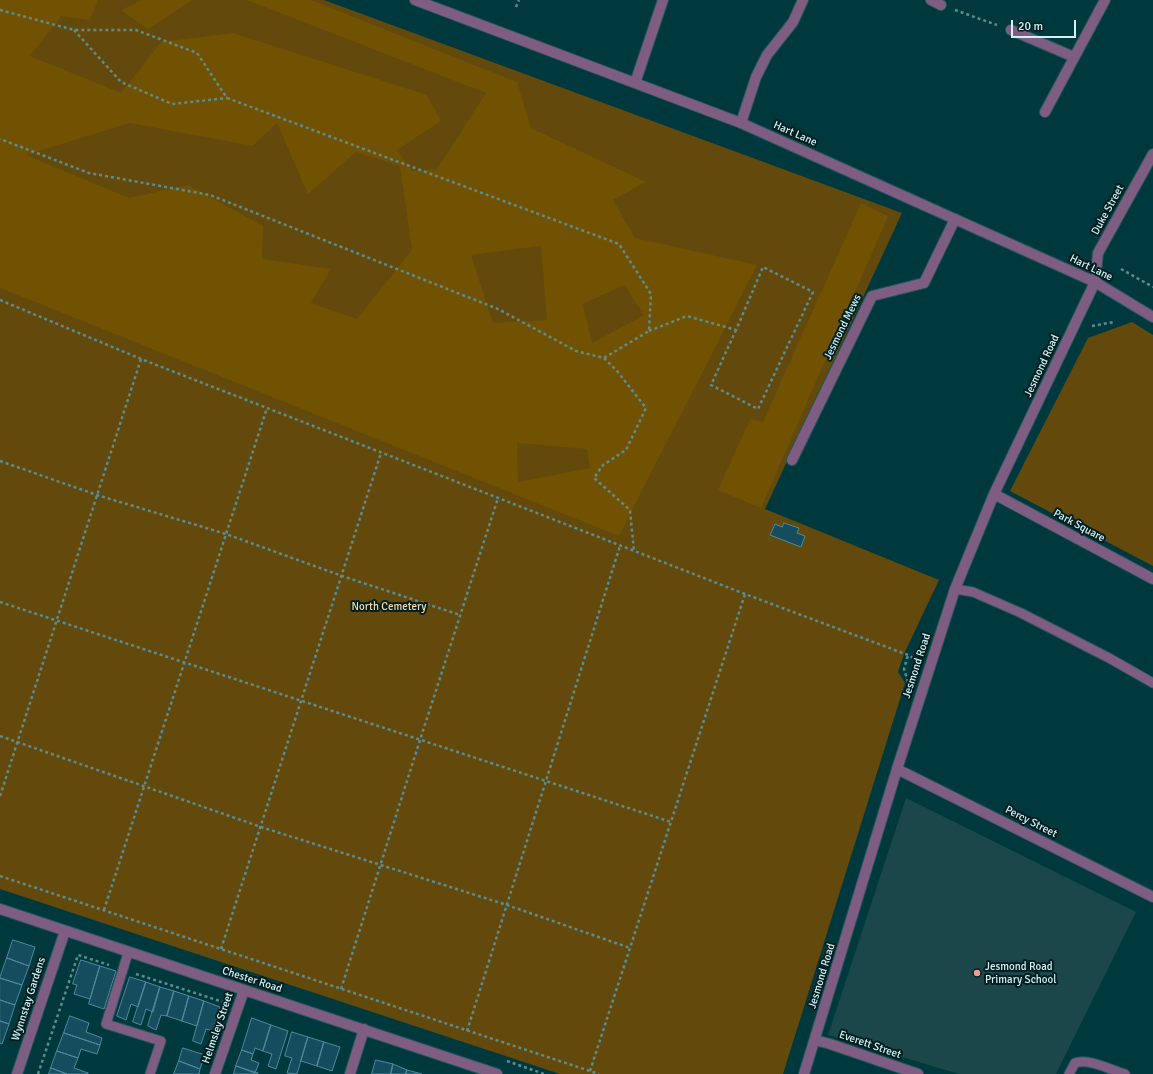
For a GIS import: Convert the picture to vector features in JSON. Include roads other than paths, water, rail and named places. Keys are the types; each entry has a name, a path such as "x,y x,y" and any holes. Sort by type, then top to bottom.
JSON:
{"street":[{"name":"Hart Lane","path":"415,0 741,123 1096,282 1153,317"},
{"path":"635,83 663,0"},
{"path":"741,123 756,76 767,55 793,22 804,0"},
{"path":"931,0 941,5"},
{"path":"1045,112 1104,0"},
{"path":"1011,30 1074,57"},
{"name":"Duke Street","path":"1096,282 1098,253 1153,154"},
{"name":"Jesmond Mews","path":"792,460 872,296 924,283 955,219"},
{"name":"Jesmond Road","path":"804,1074 897,769 955,589 994,494 1096,282"},
{"name":"Park Square","path":"994,494 1153,579"},
{"name":"Percy Street","path":"897,769 1153,897"},
{"name":"Chester Road","path":"0,910 497,1074"},
{"name":"Wynnstay Gardens","path":"17,1074 65,931"},
{"name":"Helmsley Street","path":"215,1074 244,990"},
{"path":"350,1074 364,1029"},
{"name":"Everett Street","path":"815,1040 918,1074"}],"lane":[{"path":"955,589 973,592 1020,612 1109,658 1153,683"},
{"path":"128,953 106,1024 161,1041 150,1074"},
{"path":"1069,1074 1075,1063 1081,1061 1125,1074"}],"place":[{"name":"Jesmond Road Primary School","path":"977,973"}],"park label":[{"name":"North Cemetery","path":"389,607"}]}
